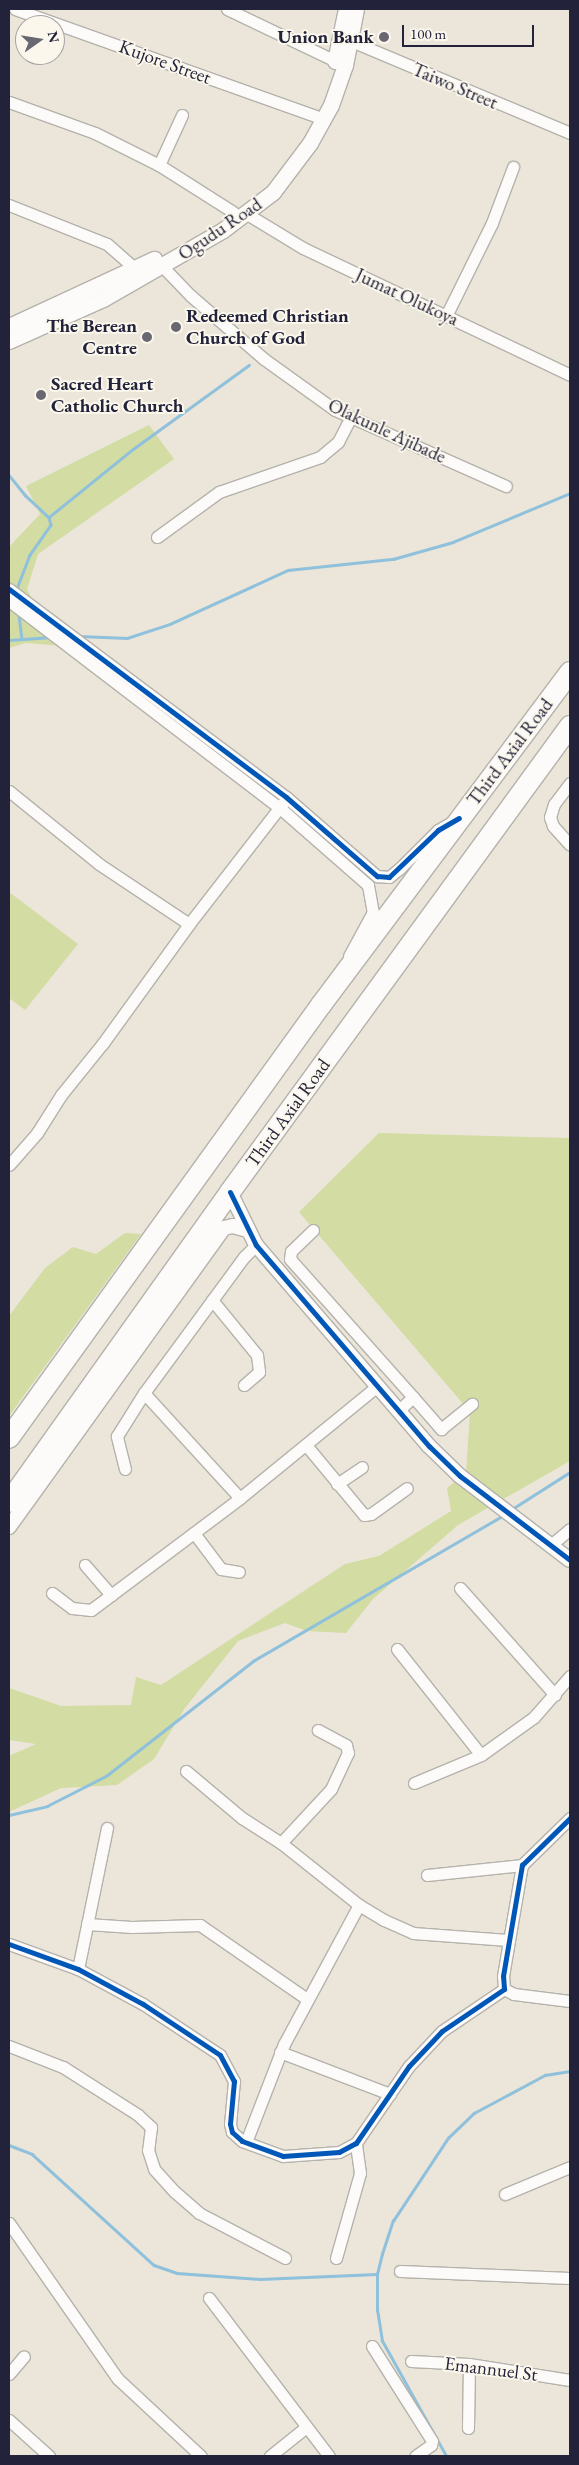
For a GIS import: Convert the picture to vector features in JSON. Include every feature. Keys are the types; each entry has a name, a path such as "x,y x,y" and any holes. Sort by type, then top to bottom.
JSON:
{"highway":[{"name":"Third Axial Road","path":"9,1438 459,818 570,672"},
{"name":"Third Axial Road","path":"9,1502 230,1192 570,726"}],"main road":[{"name":"Ogudu Road","path":"346,9 346,39"},
{"name":"Ogudu Road","path":"12,322 139,272 162,266 273,192 310,143 331,105 346,39 356,9"},
{"name":"Ogudu Road","path":"9,341 103,299 139,272 240,213 274,176 316,116 340,63"}],"street":[{"name":"Kujore Street","path":"14,9 316,116"},
{"path":"227,9 340,63"},
{"name":"Taiwo Street","path":"346,39 570,133"},
{"name":"Jumat Olukoya","path":"9,102 95,133 160,165 303,248 570,375"},
{"path":"160,165 182,115"},
{"path":"446,316 492,223 513,167"},
{"path":"9,205 108,244 139,272"},
{"name":"Olakunle Ajibade","path":"162,266 192,296 264,359 350,418 506,486"},
{"path":"157,537 218,492 320,457 338,442 350,418"},
{"path":"9,589 72,644 280,808 368,885 373,912 351,950 339,983"},
{"path":"9,601 286,797 377,876 389,877 438,830 459,818"},
{"path":"570,783 554,804 550,822 570,845"},
{"path":"9,791 99,864 189,924"},
{"path":"9,1165 37,1133 61,1095 103,1043 189,924 280,808 286,797"},
{"path":"230,1192 256,1245 376,1387 442,1460 558,1549 570,1568"},
{"path":"9,1527 224,1228 233,1226 247,1230"},
{"path":"312,1230 291,1251 290,1259 442,1429 472,1404"},
{"path":"125,1469 117,1436 144,1393 212,1300 256,1245"},
{"path":"212,1300 257,1355 259,1372 244,1385"},
{"path":"52,1593 81,1611 91,1610 240,1498 376,1387"},
{"path":"144,1393 240,1498"},
{"path":"398,1411 413,1397"},
{"path":"306,1445 364,1515 371,1514 407,1488"},
{"path":"337,1484 362,1467"},
{"path":"558,1549 570,1528"},
{"path":"194,1533 222,1569 238,1572"},
{"path":"85,1564 110,1595"},
{"path":"460,1588 555,1695"},
{"path":"397,1649 481,1755"},
{"path":"414,1783 481,1755 534,1717 570,1676"},
{"path":"281,1843 331,1789 348,1753 346,1745 318,1730"},
{"path":"186,1770 242,1818 281,1843 359,1905 413,1933 508,1940"},
{"path":"504,1989 502,1976 522,1866 570,1818"},
{"path":"78,1969 107,1828"},
{"path":"427,1875 522,1866"},
{"path":"246,2142 280,2052 359,1905"},
{"path":"87,1924 132,1928 200,1925 307,1999"},
{"path":"9,1944 78,1969 143,2004 220,2055 234,2081 230,2114 232,2132 246,2142 283,2156 339,2152 356,2143 409,2066 442,2030 504,1989"},
{"path":"504,1989 514,1994 570,2001"},
{"path":"9,2046 63,2067 138,2115 150,2127 148,2150 154,2169 175,2192 200,2214 285,2258"},
{"path":"280,2052 390,2094"},
{"path":"336,2258 360,2173 356,2143"},
{"path":"505,2194 570,2167"},
{"path":"9,2223 107,2366 201,2456"},
{"path":"400,2271 570,2278"},
{"path":"208,2298 305,2428 329,2456"},
{"path":"372,2346 432,2441 431,2445 415,2456"},
{"path":"9,2374 24,2356"},
{"name":"Emannuel St","path":"411,2361 469,2364 570,2380"},
{"path":"468,2428 469,2364"},
{"path":"9,2420 49,2456"},
{"path":"270,2456 305,2428"}],"green space":[{"path":"149,425 174,459 38,554 27,589 42,619 69,626 64,646 26,643 9,648 9,547 40,514 26,486"},
{"path":"9,892 78,944 25,1010 9,998"},
{"path":"379,1133 570,1138 570,1461 458,1525 373,1599 346,1633 307,1631 285,1623 238,1641 185,1708 154,1759 117,1785 61,1788 9,1812 9,1756 36,1744 9,1740 9,1688 61,1706 131,1705 136,1677 161,1685 345,1564 379,1556 451,1511 447,1488 466,1473 470,1412 299,1212"},
{"path":"125,1233 141,1234 9,1416 9,1316 45,1268 73,1247 96,1254"}],"waterway":[{"path":"49,517 133,449 249,365"},
{"path":"9,475 25,495 49,517 51,525 30,555 17,589"},
{"path":"79,636 127,638 170,624 288,570 393,559 453,542 570,493"},
{"path":"19,615 22,639"},
{"path":"9,640 48,637"},
{"path":"512,1509 570,1472"},
{"path":"9,1815 47,1806 106,1776 253,1661 504,1515"},
{"path":"446,2456 382,2341 377,2311 377,2274 382,2254 393,2221 448,2138 474,2113 545,2075 570,2071"},
{"path":"9,2145 32,2154 154,2265 177,2273 260,2279 377,2274"}],"cycle path":[{"path":"9,589 286,797 377,876 389,877 438,830 459,818"},
{"path":"230,1192 256,1245 429,1446 460,1476 570,1560"},
{"path":"9,1944 78,1969 143,2004 220,2055 234,2081 230,2124 232,2132 242,2141 283,2156 339,2152 356,2143 409,2066 442,2031 504,1989 503,1976 522,1865 570,1818"}],"place":[{"name":"Union Bank","path":"384,37"},
{"name":"Redeemed Christian Church of God","path":"176,327"},
{"name":"The Berean Centre","path":"147,337"},
{"name":"Sacred Heart Catholic Church","path":"41,395"}]}
